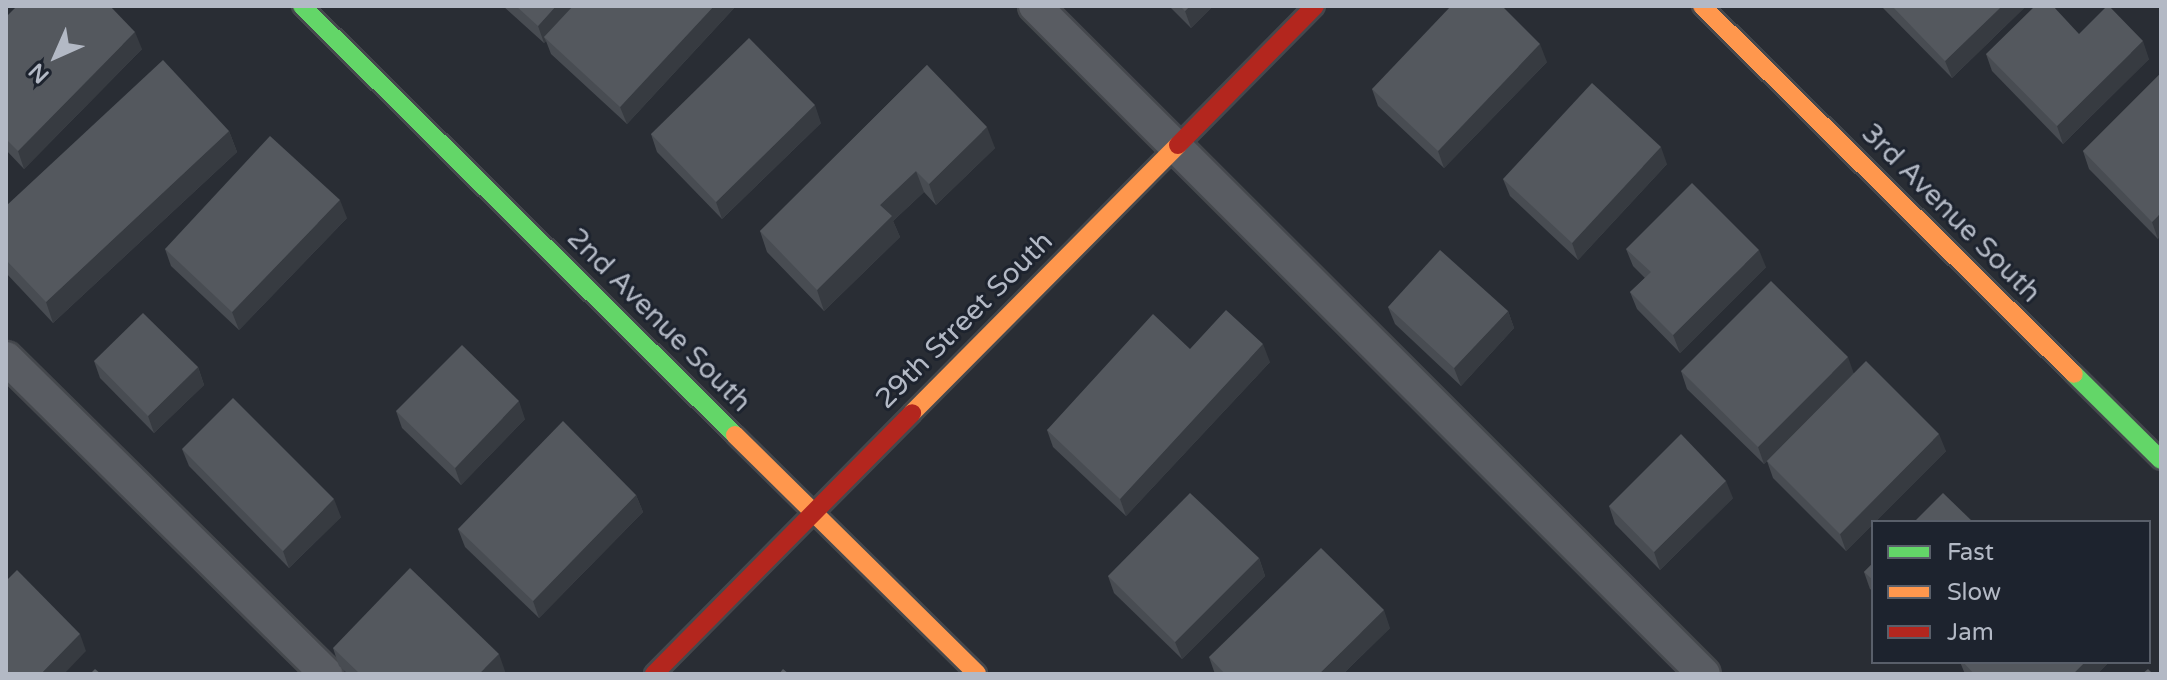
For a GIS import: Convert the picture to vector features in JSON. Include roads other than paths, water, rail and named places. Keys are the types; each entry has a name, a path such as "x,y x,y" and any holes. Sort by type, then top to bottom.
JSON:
{"street":[{"name":"2nd Avenue South","path":"302,6 977,674"},
{"name":"29th Street South","path":"654,674 1315,6"},
{"name":"3rd Avenue South","path":"1702,6 2161,460"}],"lane":[{"path":"1035,6 1704,674"},
{"path":"6,358 326,674"}]}
